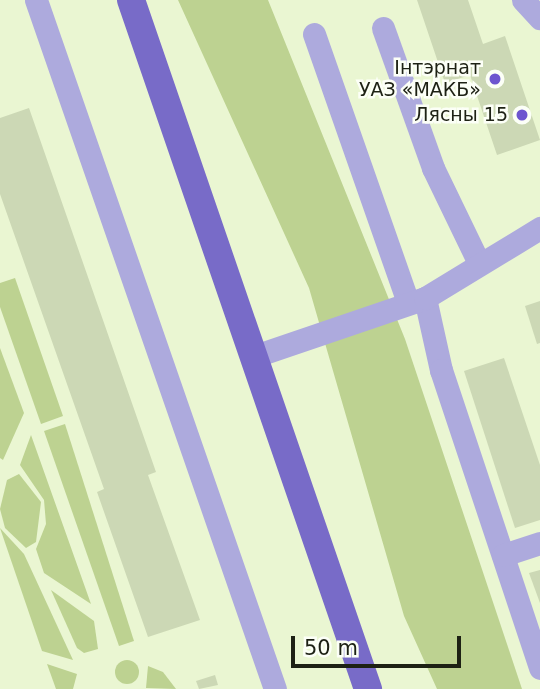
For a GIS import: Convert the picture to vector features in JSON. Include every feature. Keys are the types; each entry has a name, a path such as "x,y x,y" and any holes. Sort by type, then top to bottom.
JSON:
{"main road":[{"path":"131,0 368,689"}],"street":[{"path":"36,0 275,689"},
{"path":"523,0 540,18"},
{"path":"383,28 433,169 478,261"},
{"path":"314,34 441,370 540,668"},
{"path":"255,356 416,301 478,261 540,228"},
{"path":"503,555 540,543"}],"green space":[{"path":"178,0 268,0 405,339 522,689 437,689 404,616 309,288"},
{"path":"15,278 63,416 41,424 0,307 0,283"},
{"path":"0,348 24,413 3,460 0,458"},
{"path":"65,424 134,641 119,646 44,431"},
{"path":"31,435 91,604 44,573 36,549 46,524 44,500 20,465"},
{"path":"19,474 41,502 36,542 26,548 5,528 0,509 7,480"},
{"path":"0,528 24,554 73,660 42,651"},
{"path":"51,590 94,621 98,649 84,653 77,648"},
{"path":"127,660 135,664 139,672 135,680 127,684 119,680 115,672 119,664"},
{"path":"47,664 77,674 73,689 56,689"},
{"path":"148,666 163,672 176,689 146,688"}],"building":[{"name":"Інтэрнат УАЗ «МАКБ»","path":"417,0 468,0 483,44 505,36 540,140 497,155 470,75 445,83"},
{"path":"29,108 156,472 148,475 200,620 148,637 97,492 104,489 0,194 0,118"},
{"path":"540,301 540,343 537,344 525,306"},
{"path":"504,358 540,465 540,520 515,528 464,371"},
{"path":"540,570 540,603 529,573"},
{"path":"215,675 218,685 199,689 196,681"}],"place":[{"name":"Інтэрнат УАЗ «МАКБ»","path":"495,79"},
{"name":"Лясны 15","path":"522,115"}]}
